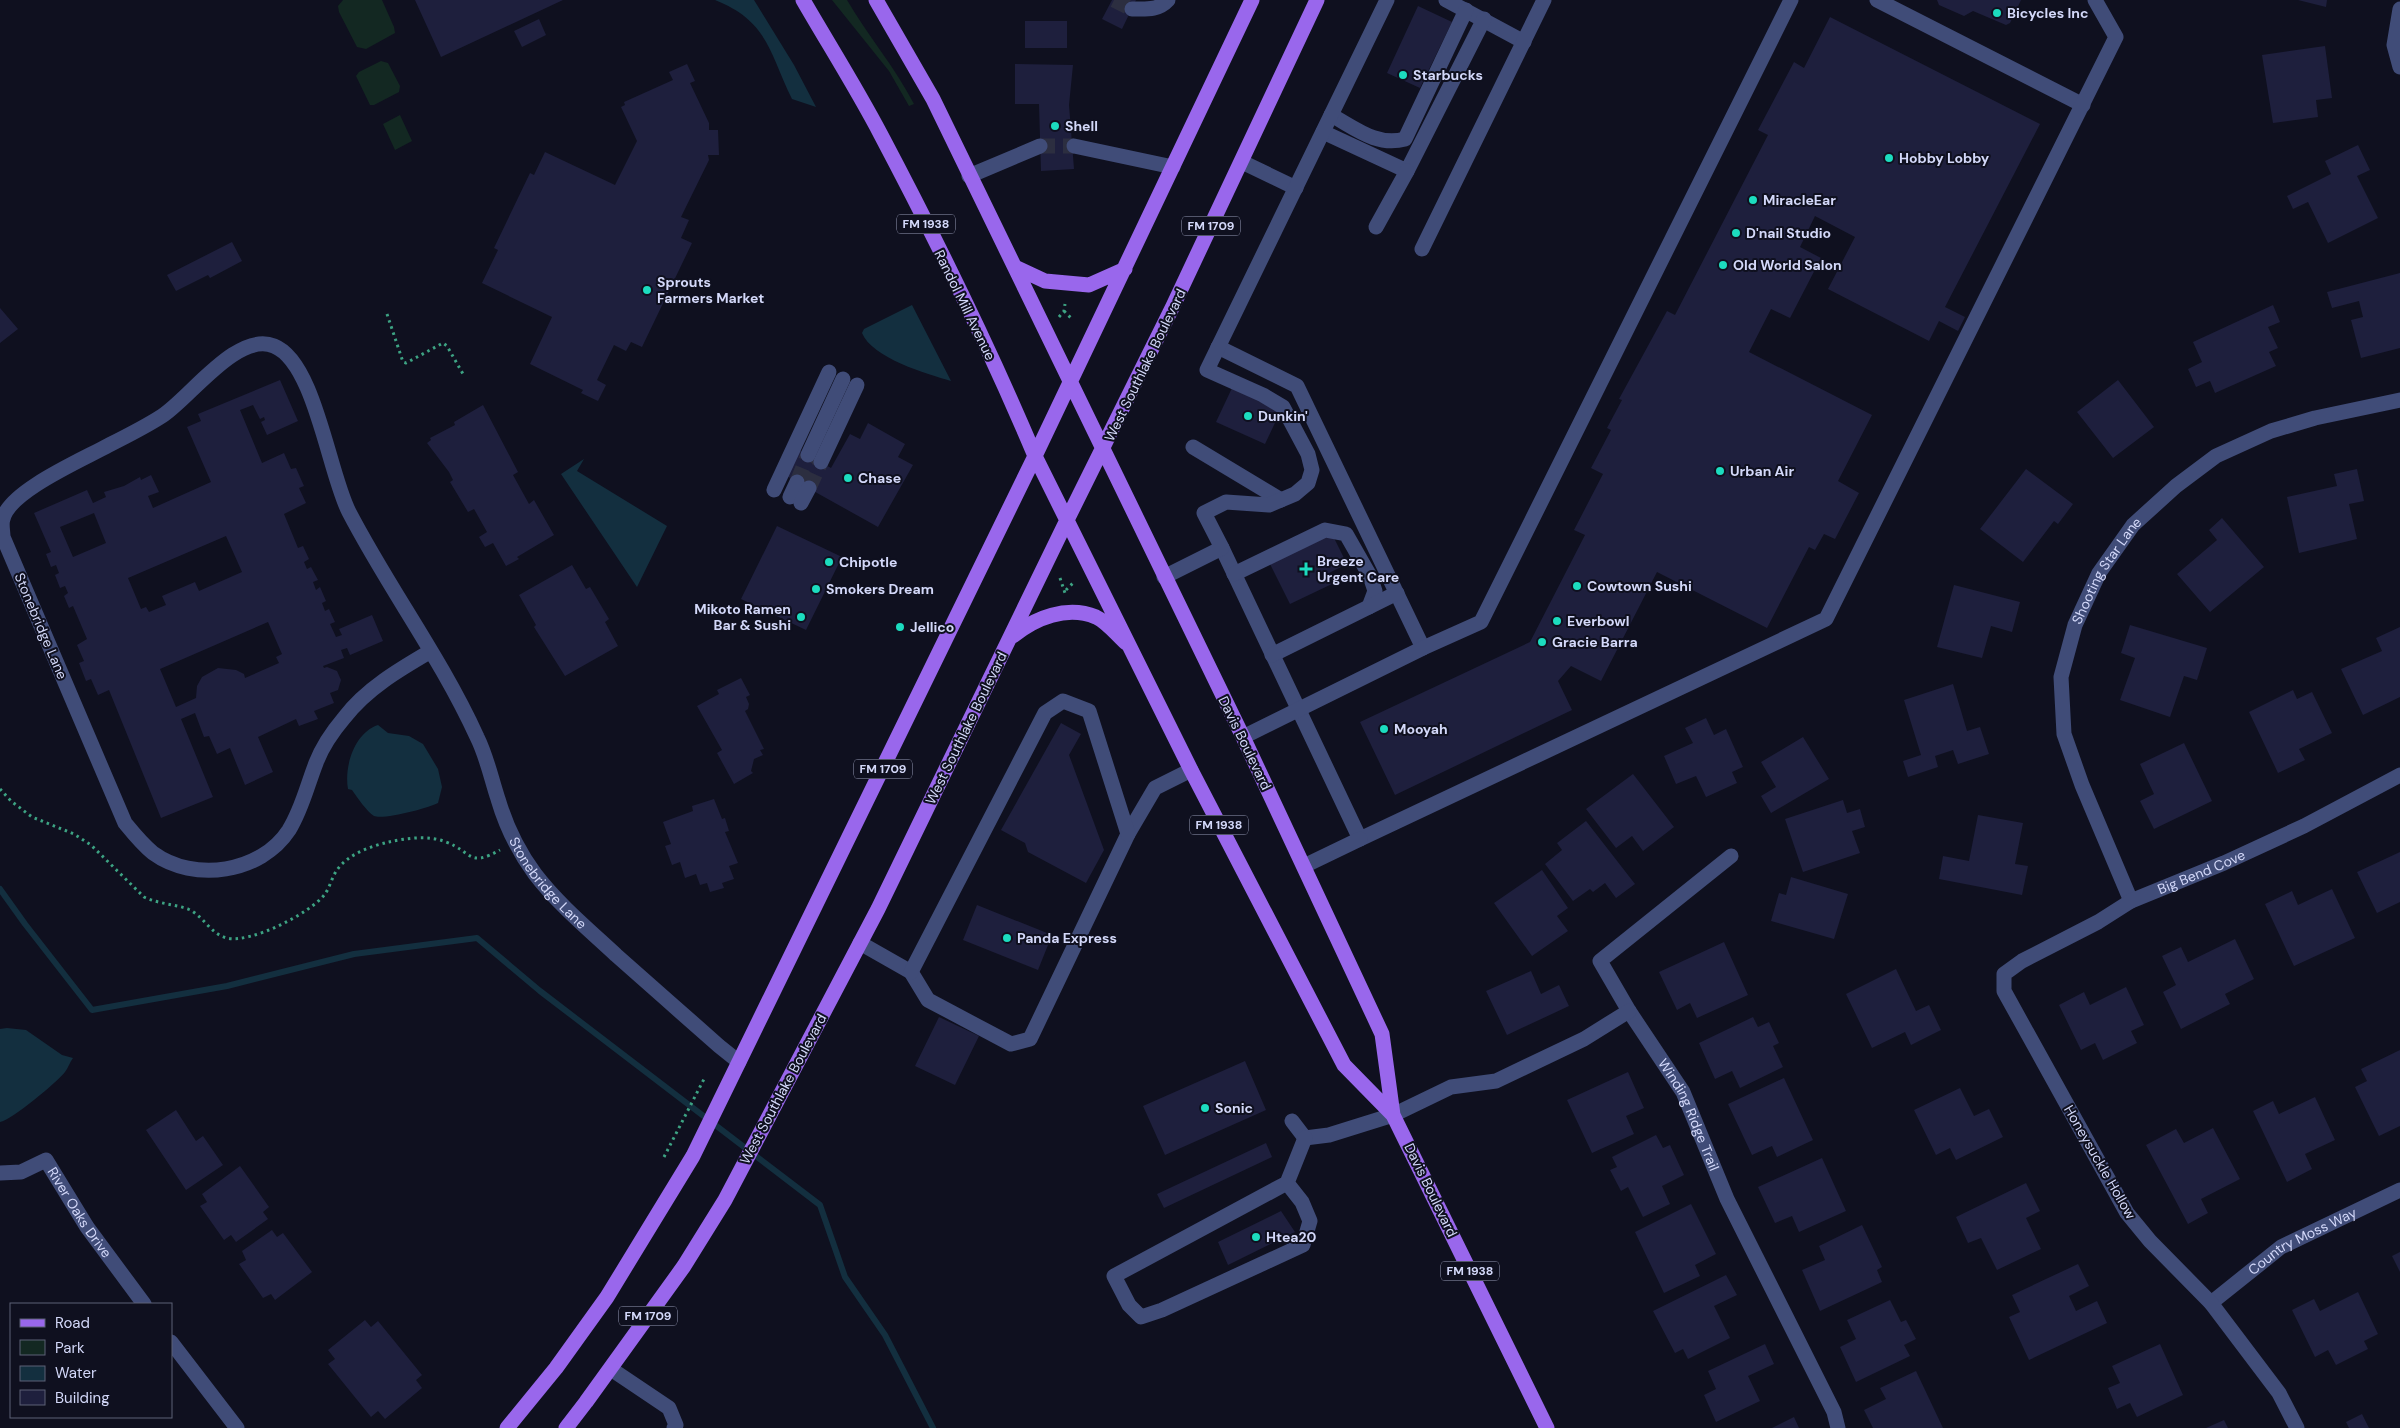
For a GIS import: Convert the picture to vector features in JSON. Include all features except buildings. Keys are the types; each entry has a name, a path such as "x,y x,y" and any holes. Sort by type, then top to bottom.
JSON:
{"main road":[{"name":"Randol Mill Avenue","path":"803,0 881,134 955,283 1035,456"},
{"name":"FM 1938","path":"876,0 933,99 1069,382"},
{"name":"FM 1709","path":"507,1428 556,1368 607,1297 693,1156 1035,456 1252,0"},
{"name":"West Southlake Boulevard","path":"566,1428 611,1369 684,1266 724,1200 860,943 1067,520 1103,451 1242,162 1317,0"},
{"path":"1015,267 1045,281 1089,285 1125,269"},
{"name":"Davis Boulevard","path":"1069,382 1243,737 1382,1034 1394,1115 1547,1428"},
{"name":"Davis Boulevard","path":"1035,456 1131,647 1190,770 1344,1065 1394,1115"},
{"path":"1008,640 1027,625 1049,615 1074,612 1097,618 1131,647"}],"street":[{"path":"1132,9 1150,9 1162,6 1168,0"},
{"path":"1360,839 1204,513 1226,502 1269,506 1295,494 1308,483 1312,470 1308,454 1284,407 1263,395 1207,370 1387,0"},
{"path":"1446,0 1524,42"},
{"path":"1422,249 1544,0"},
{"path":"1243,737 1423,648 1481,622 1791,0"},
{"path":"1877,0 1904,6 2083,105"},
{"path":"1304,866 1826,619 2116,37 2095,0"},
{"path":"2400,9 2394,45 2400,67"},
{"path":"1331,115 1373,139 1391,143 1405,139 1466,10"},
{"path":"1376,227 1484,19"},
{"path":"1323,132 1406,172"},
{"path":"969,176 1040,146"},
{"path":"1074,146 1173,167"},
{"path":"1242,162 1296,188"},
{"name":"Stonebridge Lane","path":"431,651 395,672 345,716 316,761 301,807 288,831 274,848 253,860 221,870 206,870 172,862 155,854 140,841 125,822 3,537 2,520 8,507 28,490 163,416 234,354 248,346 262,344 273,345 286,353 301,376 319,419 334,475 348,511 431,651 477,736 514,842 537,877 588,930 739,1062"},
{"path":"1218,347 1297,386 1423,648"},
{"path":"774,490 830,372"},
{"path":"815,459 850,382"},
{"name":"Shooting Star Lane","path":"2131,902 2082,785 2064,734 2061,677 2075,625 2099,573 2133,525 2176,486 2216,456 2271,431 2306,420 2400,400"},
{"path":"1193,447 1281,500"},
{"path":"796,500 803,485"},
{"path":"1234,574 1325,530 1346,534 1370,576 1374,591 1369,607"},
{"path":"1164,577 1222,548"},
{"path":"1272,655 1397,592"},
{"path":"911,972 1045,713 1062,702 1089,711 1128,834"},
{"path":"860,943 911,972 928,1000 1011,1044 1030,1039 1128,834 1155,788 1190,770"},
{"name":"Big Bend Cove","path":"2004,974 2051,944 2098,922 2131,902 2224,863 2304,826 2400,775"},
{"name":"Winding Ridge Trail","path":"1731,856 1600,961 1629,1012 1684,1092 1728,1199 1834,1412 1838,1428"},
{"name":"Honeysuckle Hollow","path":"2004,974 2004,991 2127,1213 2150,1241 2211,1303 2279,1393 2297,1428"},
{"path":"1305,1138 1329,1135 1394,1115 1452,1087 1496,1081 1584,1039 1629,1012"},
{"path":"1292,1121 1305,1138"},
{"path":"1287,1183 1302,1202 1310,1221 1303,1245 1162,1310 1141,1317 1129,1305 1114,1276 1287,1183 1305,1138"},
{"name":"River Oaks Drive","path":"0,1173 21,1172 46,1160 87,1227 143,1303"},
{"name":"Country Moss Way","path":"2211,1303 2281,1247 2400,1190"},
{"path":"172,1343 223,1413 237,1428"},
{"path":"611,1369 669,1408 676,1425 674,1428"}],"path":[{"path":"1058,317 1064,311 1065,304"},
{"path":"1064,311 1072,319"},
{"path":"387,314 403,362 408,363 442,344 447,346 463,374"},
{"path":"1060,578 1066,590 1073,583"},
{"path":"664,1157 704,1079"}],"green space":[{"path":"343,0 382,0 395,33 366,49 357,47 339,12 338,6"},
{"path":"832,0 847,0 914,104 909,106 889,71"},
{"path":"381,61 388,63 400,86 399,92 374,105 370,105 356,76 359,72"},
{"path":"400,115 412,141 395,150 383,124"}],"water":[{"path":"715,0 754,0 794,65 816,107 792,99 772,53 757,28 733,8"},
{"path":"912,305 951,381 901,364 888,357 868,342 862,333 864,329"},
{"path":"584,459 577,471 667,526 637,587 561,474"},
{"path":"378,725 388,733 409,736 423,744 438,769 442,787 438,803 406,813 379,817 371,814 352,790 348,789 349,761 352,752 363,735"},
{"path":"0,1029 26,1030 62,1055 73,1058 65,1072 53,1084 24,1108 0,1122"}],"waterway":[{"path":"0,889 92,1010 227,986 354,954 477,938 540,991 820,1205 845,1277 885,1335 933,1428"}],"tunnel":[{"path":"1114,0 1132,9"},
{"path":"1040,146 1074,146"},
{"path":"797,482 808,455"},
{"path":"809,488 821,462"}],"place":[{"name":"Bicycles Inc","path":"1997,13"},
{"name":"Starbucks","path":"1403,75"},
{"name":"Shell","path":"1055,126"},
{"name":"Hobby Lobby","path":"1889,158"},
{"name":"MiracleEar","path":"1753,200"},
{"name":"D'nail Studio","path":"1736,233"},
{"name":"Old World Salon","path":"1723,265"},
{"name":"Sprouts Farmers Market","path":"647,290"},
{"name":"Dunkin'","path":"1248,416"},
{"name":"Urban Air","path":"1720,471"},
{"name":"Chase","path":"848,478"},
{"name":"Chipotle","path":"829,562"},
{"name":"Breeze Urgent Care","path":"1306,569"},
{"name":"Cowtown Sushi","path":"1577,586"},
{"name":"Smokers Dream","path":"816,589"},
{"name":"Mikoto Ramen Bar & Sushi","path":"801,617"},
{"name":"Everbowl","path":"1557,621"},
{"name":"Jellico","path":"900,627"},
{"name":"Gracie Barra","path":"1542,642"},
{"name":"Mooyah","path":"1384,729"},
{"name":"Panda Express","path":"1007,938"},
{"name":"Sonic","path":"1205,1108"},
{"name":"Htea20","path":"1256,1237"}]}
